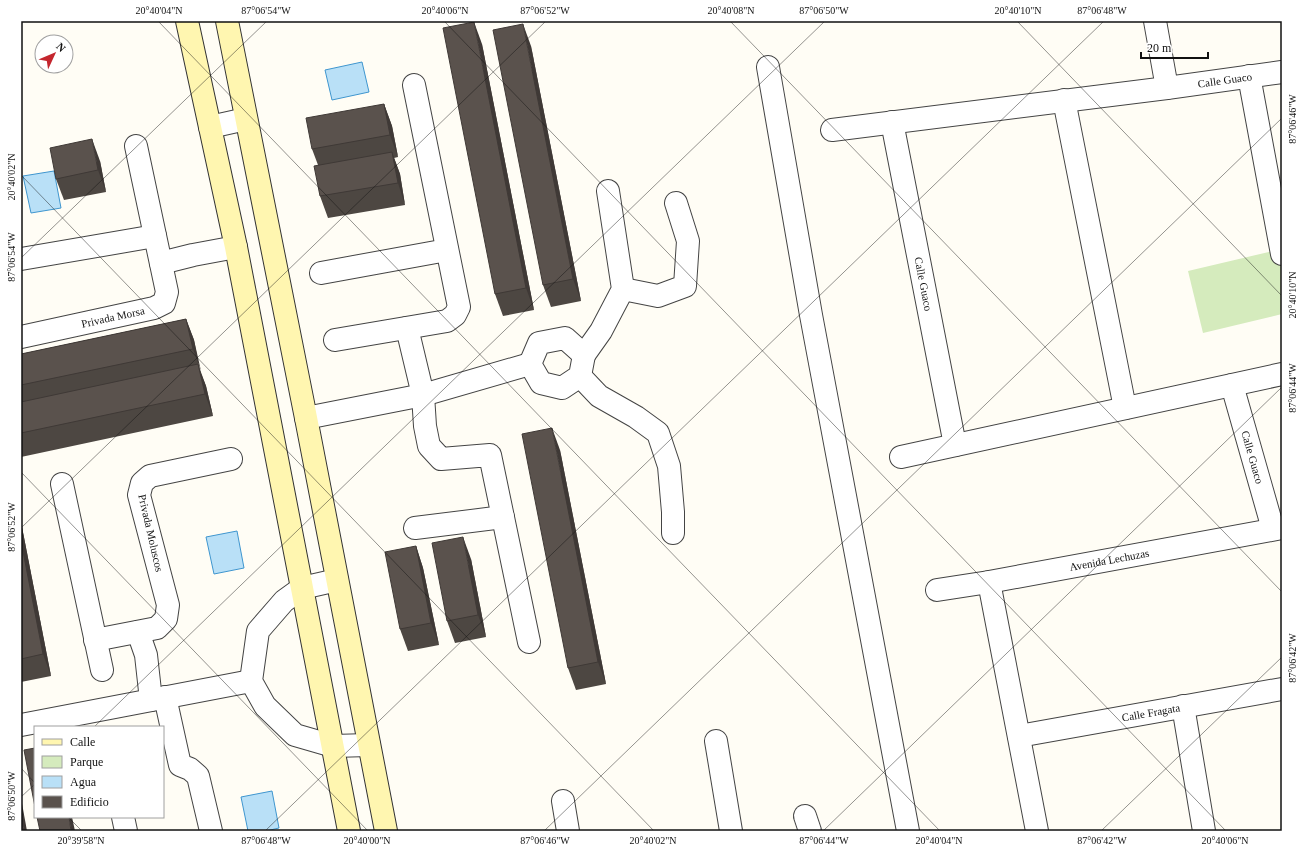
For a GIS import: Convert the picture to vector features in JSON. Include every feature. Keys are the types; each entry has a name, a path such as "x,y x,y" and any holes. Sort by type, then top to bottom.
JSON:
{"main road":[{"path":"187,21 236,247 349,831"},
{"path":"227,21 338,580 386,831"}],"street":[{"path":"1155,21 1167,88"},
{"path":"768,67 812,322 908,831"},
{"name":"Calle Guaco","path":"832,130 1282,72"},
{"path":"1249,76 1282,254"},
{"path":"335,340 448,321 455,315 459,307 414,85"},
{"path":"1064,100 1125,408"},
{"path":"210,127 246,118"},
{"name":"Calle Guaco","path":"892,122 955,445"},
{"name":"Privada Morsa","path":"21,337 154,308 164,303 167,292 136,146"},
{"path":"530,364 541,383 562,388 580,376 584,355 601,331 623,289 608,191"},
{"path":"623,289 658,296 685,286 688,241 676,203"},
{"path":"21,259 155,236"},
{"path":"161,263 236,247"},
{"path":"321,273 447,250"},
{"path":"407,328 423,395 425,426 429,446 441,459 490,455 529,642"},
{"path":"306,418 423,395 530,364 540,343 565,338 584,355"},
{"path":"901,457 1282,374"},
{"path":"580,376 599,396 636,417 658,434 669,466 673,512 673,533"},
{"name":"Calle Guaco","path":"1232,385 1278,529"},
{"name":"Privada Moluscos","path":"95,640 157,628 166,619 168,605 139,494 142,483 150,476 231,459"},
{"path":"62,484 102,670"},
{"path":"416,528 503,517"},
{"name":"Avenida Lechuzas","path":"936,590 989,582 1278,529"},
{"path":"338,580 302,588 284,601 258,631 251,681 265,706 295,735 333,746 369,744"},
{"path":"989,582 1037,831"},
{"path":"138,632 158,699 164,726"},
{"path":"21,725 251,681"},
{"name":"Calle Fragata","path":"1019,736 1282,689"},
{"path":"1183,706 1204,831"},
{"path":"164,728 172,767 190,769 198,776 211,831"},
{"path":"716,741 731,831"},
{"path":"563,801 568,831"},
{"path":"123,818 126,831"}],"green space":[{"path":"1277,250 1282,270 1282,314 1203,333 1188,271"}],"water":[{"path":"362,62 369,92 332,100 325,70"},
{"path":"54,171 61,208 31,213 23,176"},
{"path":"237,531 244,568 214,574 206,537"},
{"path":"272,791 279,828 266,831 248,831 241,797"}],"building":[{"path":"474,22 526,288 495,294 443,28"},
{"path":"523,24 573,279 543,285 493,30"},
{"path":"384,104 390,135 312,149 306,118"},
{"path":"92,139 98,170 56,179 50,148"},
{"path":"392,152 398,183 320,196 314,166"},
{"path":"186,319 193,349 21,385 21,354"},
{"path":"198,364 205,394 21,433 21,402"},
{"path":"552,428 598,662 568,668 522,434"},
{"path":"463,537 478,615 447,621 432,543"},
{"path":"21,541 43,654 21,659"},
{"path":"416,546 431,623 400,629 385,552"},
{"path":"34,748 34,802 24,750"},
{"path":"21,817 24,831 21,831"},
{"path":"37,818 69,818 71,831 40,831"}]}
